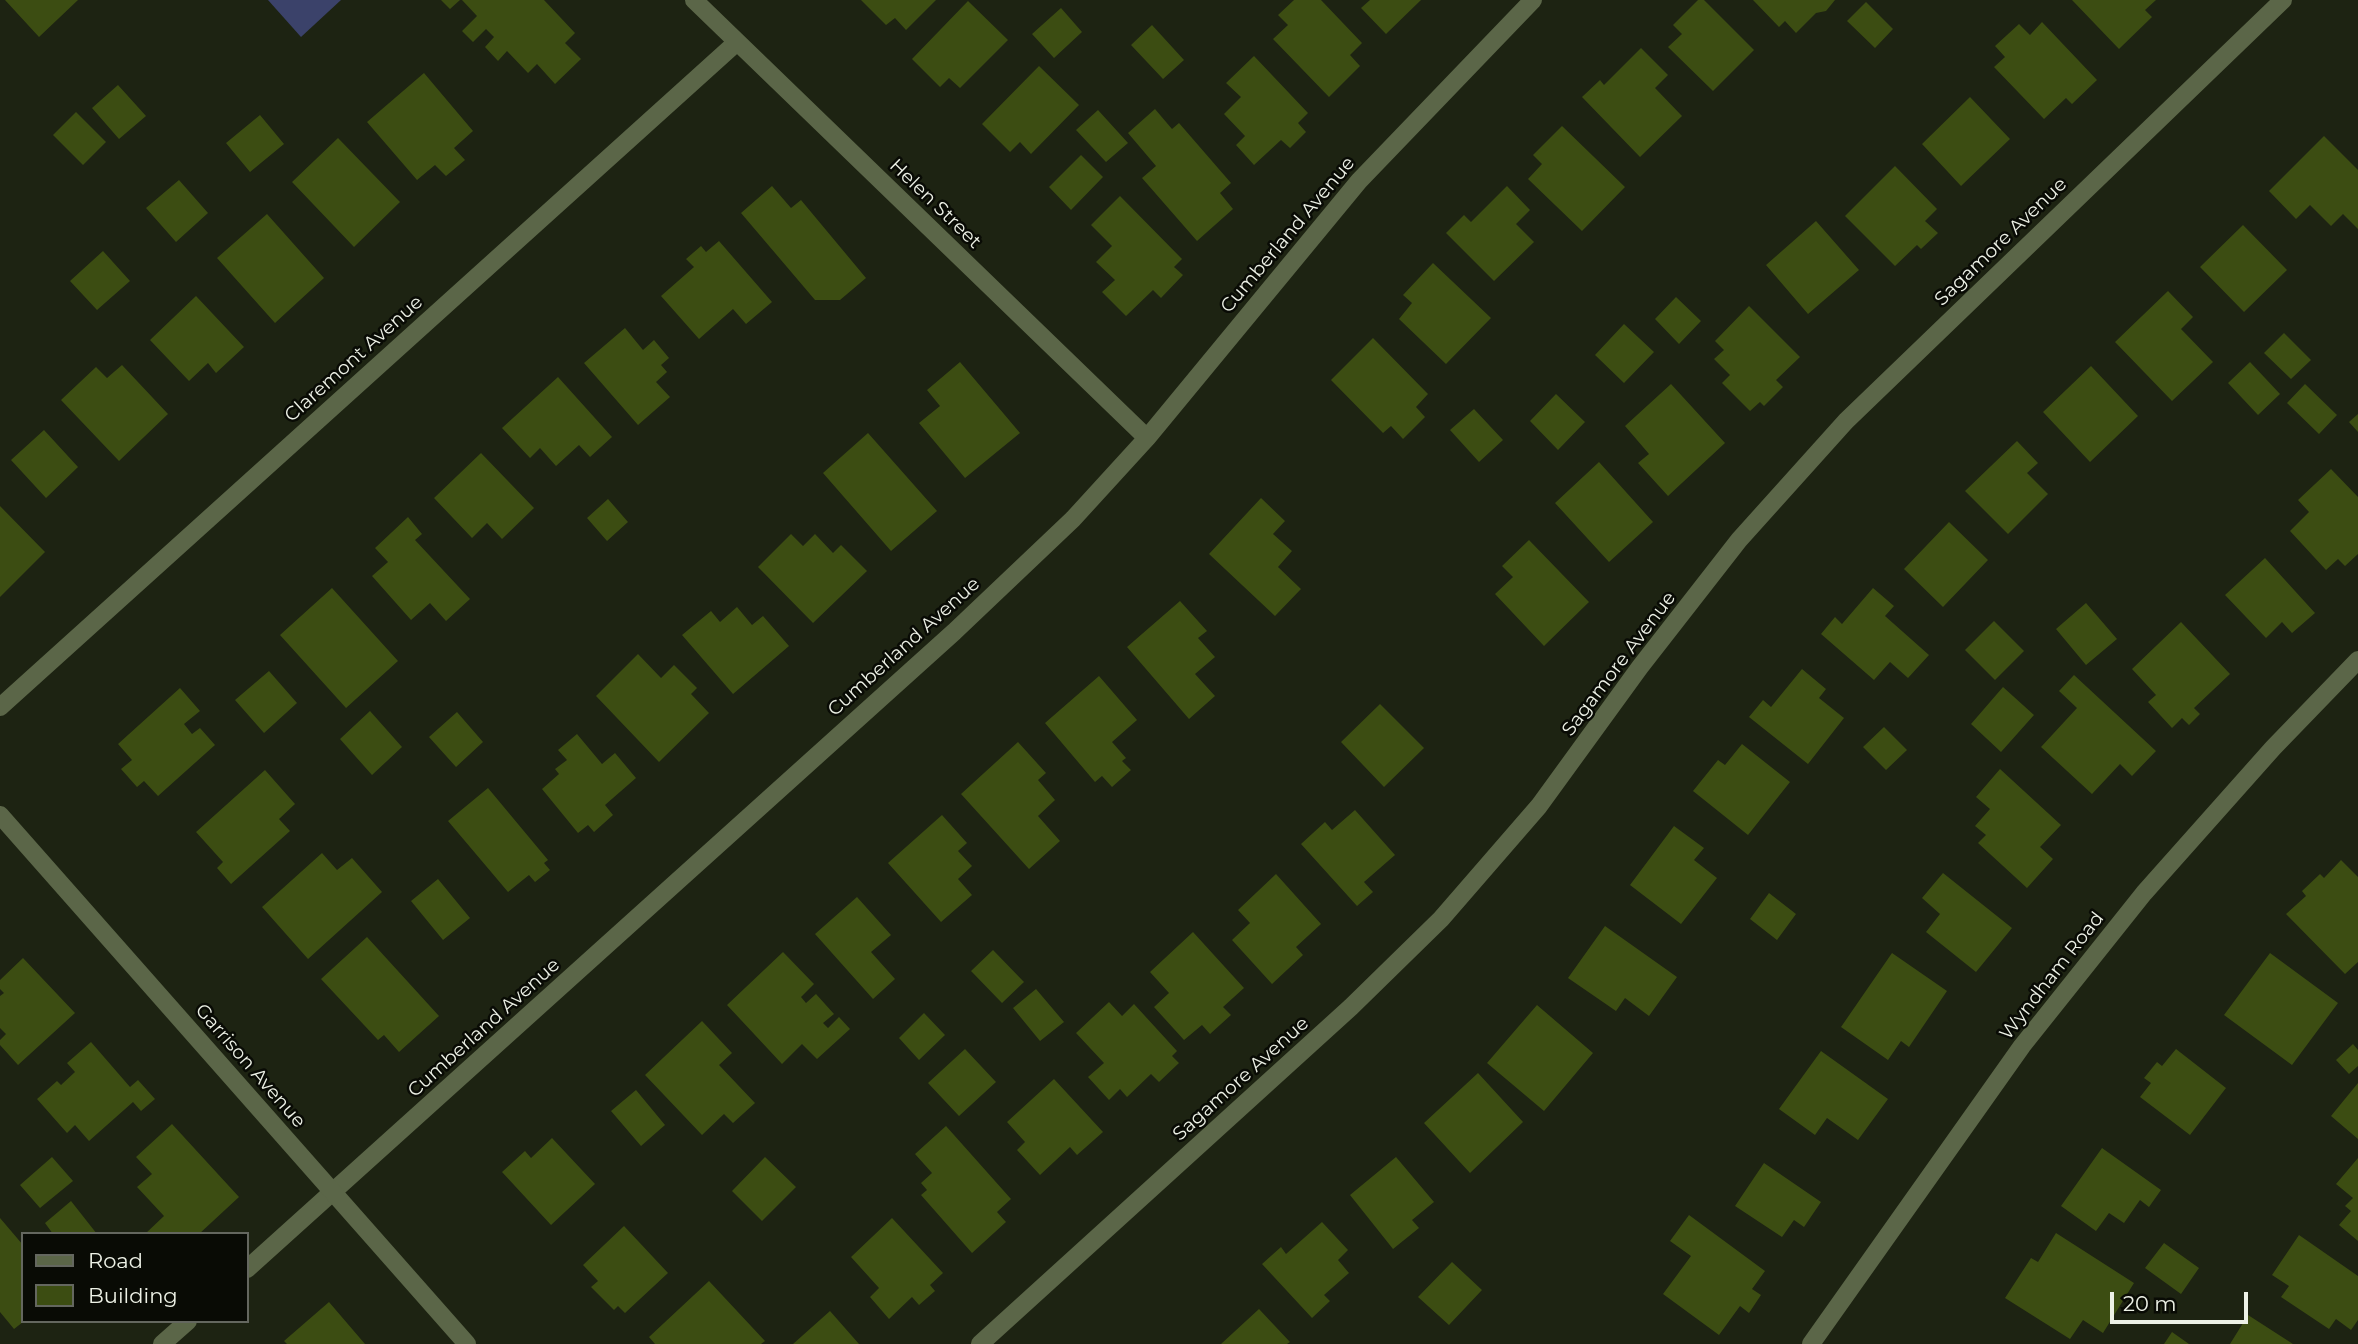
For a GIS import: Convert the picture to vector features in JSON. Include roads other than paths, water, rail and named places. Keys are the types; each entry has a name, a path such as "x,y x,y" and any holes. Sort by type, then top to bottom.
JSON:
{"street":[{"name":"Helen Street","path":"694,0 1147,438"},
{"name":"Cumberland Avenue","path":"248,1268 954,632 1073,519 1147,438 1359,181 1533,0"},
{"name":"Sagamore Avenue","path":"980,1344 1350,1007 1441,919 1539,806 1640,667 1739,540 1846,421 2283,0"},
{"name":"Claremont Avenue","path":"0,706 737,42"},
{"name":"Wyndham Road","path":"1811,1344 2022,1046 2144,893 2273,748 2358,660"},
{"name":"Garrison Avenue","path":"0,815 467,1344"},
{"path":"162,1344 186,1323"}]}
